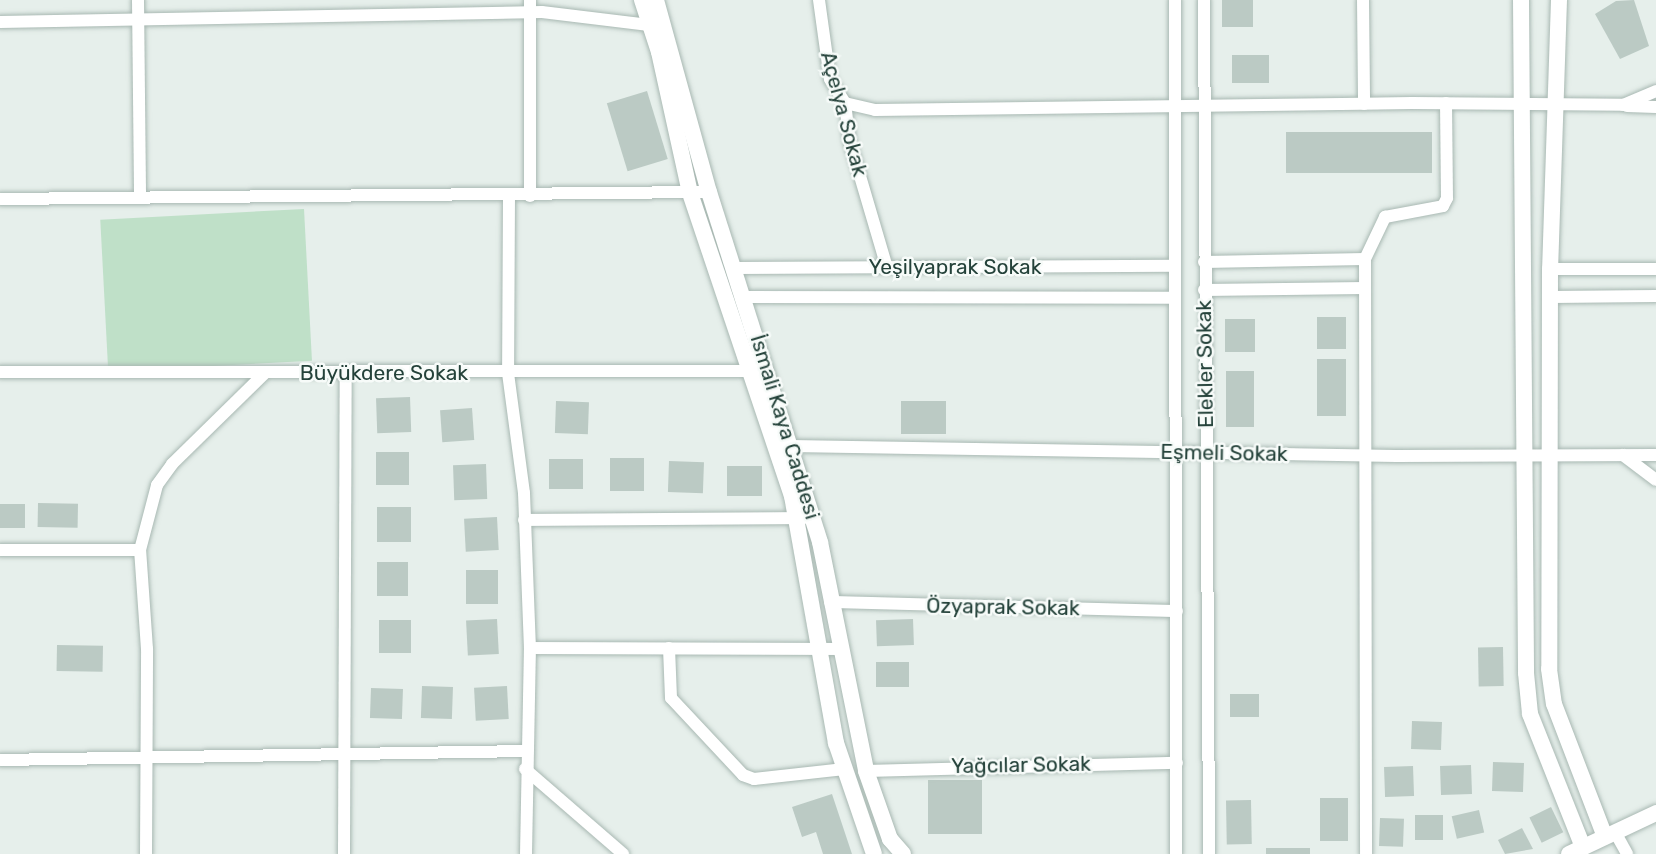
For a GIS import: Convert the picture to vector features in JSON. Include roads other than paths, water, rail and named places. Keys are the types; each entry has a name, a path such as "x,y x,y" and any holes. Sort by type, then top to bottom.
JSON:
{"street":[{"path":"138,0 140,198"},
{"path":"642,0 657,26 690,193 746,371 805,518 820,649 844,769 874,854"},
{"name":"İsmali Kaya Caddesi","path":"656,0 657,26 791,446 805,518 830,602 866,771 890,839 903,854"},
{"name":"Açelya Sokak","path":"819,0 830,79 845,103 850,142 887,268"},
{"name":"Elekler Sokak","path":"1175,0 1176,854"},
{"name":"Elekler Sokak","path":"1204,0 1209,854"},
{"path":"1363,0 1364,104"},
{"path":"1521,0 1523,456 1530,714 1576,851 1656,813"},
{"path":"1559,0 1550,270 1553,455 1549,668 1554,704 1610,835 1627,854"},
{"path":"530,6 530,196"},
{"path":"0,22 530,6 657,26"},
{"path":"1623,105 1656,91"},
{"path":"845,103 875,110 1446,103 1656,107"},
{"path":"1366,854 1365,259 1385,218 1443,206 1447,198 1446,103"},
{"path":"0,199 530,196 709,192"},
{"path":"509,196 508,373 524,520 530,648 525,751 526,854"},
{"path":"1204,262 1365,259"},
{"name":"Yeşilyaprak Sokak","path":"734,268 1175,266"},
{"path":"1550,270 1656,269"},
{"path":"1204,290 1365,288"},
{"path":"1551,297 1656,296"},
{"name":"Yeşilyaprak Sokak","path":"744,297 1175,298"},
{"name":"Büyükdere Sokak","path":"0,372 769,371"},
{"path":"146,854 147,649 140,550 157,485 172,464 265,373"},
{"path":"345,854 346,373"},
{"name":"Eşmeli Sokak","path":"791,446 1366,456 1656,455"},
{"path":"1623,455 1656,480"},
{"path":"524,520 805,518"},
{"path":"0,550 140,550"},
{"name":"Özyaprak Sokak","path":"830,602 1177,611"},
{"path":"530,648 838,649"},
{"path":"669,648 671,698 743,775 754,779 844,769"},
{"path":"0,760 525,751"},
{"name":"Yağcılar Sokak","path":"866,771 1177,763"},
{"path":"525,769 623,854"}]}
